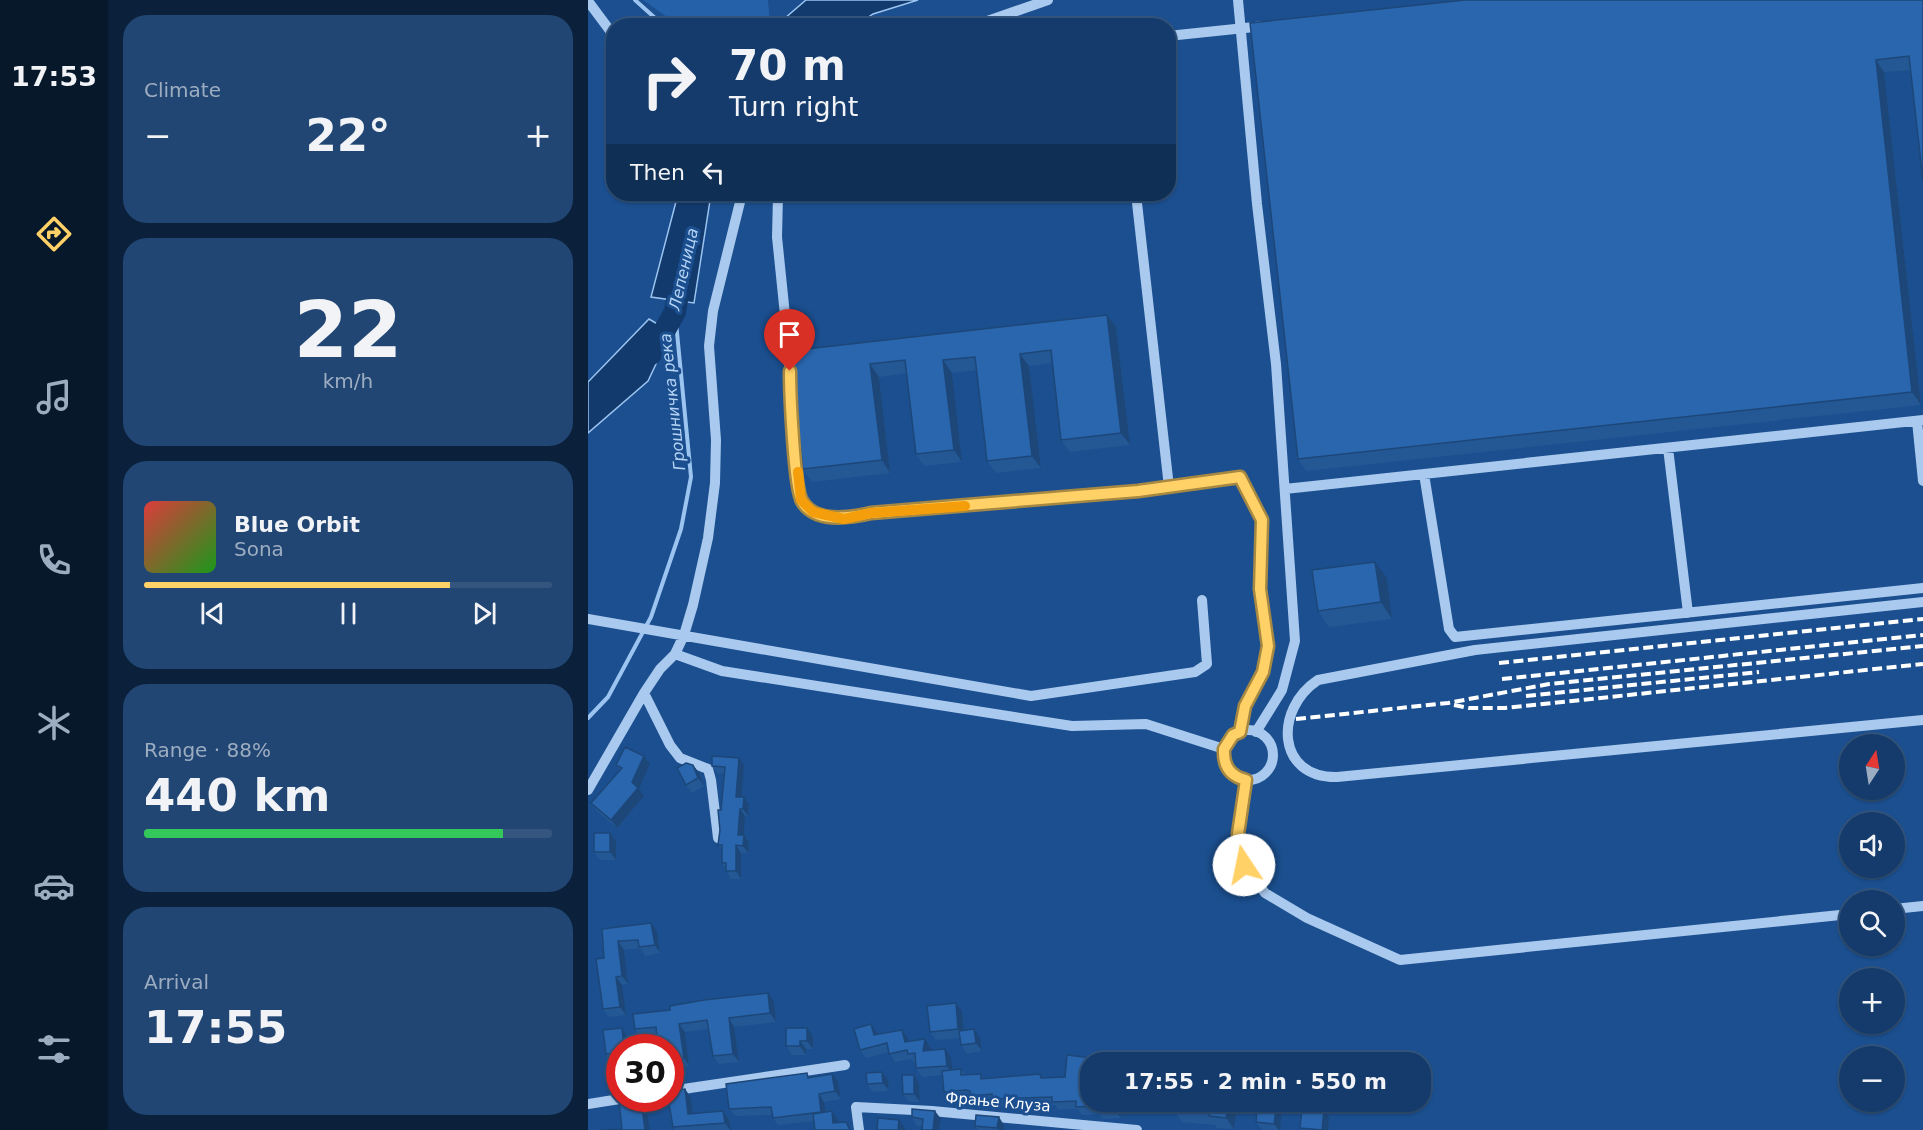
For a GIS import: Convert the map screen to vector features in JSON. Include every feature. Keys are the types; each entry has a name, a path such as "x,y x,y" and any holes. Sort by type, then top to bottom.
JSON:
{"street":[{"path":"996,18 1048,0"},
{"path":"1238,0 1257,204 1276,364 1295,640 1282,690 1256,732"},
{"path":"588,1 606,25"},
{"path":"1176,35 1276,25"},
{"path":"588,790 644,693 660,669 675,654 684,635 708,538 715,483 716,440 709,346 713,311 740,201"},
{"path":"778,201 777,237 789,354 790,405 801,500 813,512 844,519 871,513 1169,487 1240,477 1262,520 1260,589 1268,646 1263,672 1245,706 1240,732"},
{"path":"1137,201 1169,487"},
{"path":"1285,489 1920,421 1923,481"},
{"path":"1668,448 1688,613"},
{"path":"1424,474 1449,629 1455,637 1923,588"},
{"path":"588,619 1031,696 1195,672 1204,668 1207,664 1202,600"},
{"path":"1923,602 1474,650 1318,680 1304,689 1295,700 1287,739 1303,768 1323,777 1337,777 1923,720"},
{"path":"675,654 722,671 1072,726 1146,724 1224,749"},
{"path":"644,693 670,746 680,758 708,769 718,838"},
{"path":"1240,732 1256,732 1268,741 1272,756 1267,771 1254,779 1246,780 1231,773 1226,766 1224,749 1233,735 1240,732"},
{"path":"1246,780 1238,834 1244,865 1265,893 1307,918 1400,960 1839,915"},
{"path":"1905,908 1923,906"},
{"path":"684,1089 844,1065"},
{"path":"588,1104 606,1101"},
{"name":"Фрање Клуза","path":"859,1130 856,1107 932,1111 1137,1130"}],"shaded area":[{"path":"643,0 768,0 770,18 668,18"}],"water":[{"path":"806,0 918,0 873,14 867,18 785,18"},
{"name":"Лепеница","path":"676,201 710,201 694,303 651,297"},
{"path":"649,319 671,332 648,381 588,433 588,382"}],"building":[{"path":"1465,0 1923,0 1923,181 1909,56 1876,60 1912,392 1298,459 1250,23"},
{"path":"1107,315 1121,433 1061,440 1051,350 1020,354 1032,456 987,461 975,357 943,360 954,450 916,454 905,360 870,364 882,460 803,469 789,351"},
{"path":"1375,562 1381,602 1318,611 1312,570"},
{"path":"625,747 644,756 632,782 638,788 611,820 591,803 622,768 616,765"},
{"path":"712,756 739,758 736,797 744,797 743,809 740,809 738,835 744,835 743,846 736,845 736,871 726,871 726,863 722,863 722,845 718,845 720,830 718,810 721,810 725,767 712,766"},
{"path":"686,763 693,765 698,778 686,785 677,768"},
{"path":"594,833 610,833 610,852 594,852"},
{"path":"651,923 655,945 639,947 638,940 618,941 622,976 616,977 620,1007 603,1009 596,959 604,958 602,929"},
{"path":"768,993 770,1013 729,1018 733,1054 713,1056 707,1020 679,1024 680,1034 657,1034 656,1027 635,1029 633,1014 670,1010 670,1006"},
{"path":"956,1003 958,1029 930,1032 927,1006"},
{"path":"871,1024 874,1035 902,1030 905,1042 925,1039 923,1051 945,1049 947,1066 916,1068 915,1053 908,1054 907,1050 889,1054 887,1043 860,1050 854,1029"},
{"path":"622,1028 623,1034 606,1034 606,1054 603,1030"},
{"path":"786,1028 807,1028 807,1041 800,1041 800,1046 786,1046"},
{"path":"974,1029 976,1043 961,1045 959,1031"},
{"path":"1067,1055 1080,1057 1080,1107 1076,1107 1076,1101 1052,1102 1052,1097 992,1099 992,1094 970,1096 970,1091 966,1090 944,1092 942,1071 961,1069 961,1075 981,1074 981,1079 1040,1074 1041,1078 1065,1077"},
{"path":"882,1072 883,1083 867,1084 866,1073"},
{"path":"807,1073 808,1078 832,1074 835,1091 819,1094 821,1112 773,1118 771,1107 729,1109 726,1084"},
{"path":"902,1075 914,1075 914,1094 903,1094"},
{"path":"684,1089 688,1114 723,1111 725,1123 673,1127 670,1112 684,1112"},
{"path":"912,1109 935,1111 933,1130 922,1130 923,1119 912,1117"},
{"path":"832,1111 833,1123 846,1122 850,1130 815,1130 813,1114"},
{"path":"620,1112 643,1112 645,1130 601,1130 622,1129"},
{"path":"1197,1112 1227,1112 1226,1118 1209,1116 1209,1113"},
{"path":"1257,1112 1276,1112 1274,1124 1256,1122"},
{"path":"1302,1112 1324,1112 1322,1130 1300,1128"},
{"path":"976,1115 999,1117 997,1128 975,1126"},
{"path":"878,1118 899,1120 898,1130 877,1130"}],"waterway":[{"path":"635,0 655,18"},
{"name":"Грошничка река","path":"651,354 675,312 682,271"},
{"name":"Грошничка река","path":"588,718 608,697 651,617 681,529 691,477 675,312"}],"railway":[{"path":"1499,663 1923,619"},
{"path":"1502,679 1923,635"},
{"path":"1296,719 1448,703 1549,684 1923,646"},
{"path":"1454,705 1469,708 1505,708 1923,664"},
{"path":"1526,696 1759,672"}],"slow traffic":[{"path":"798,472 801,500 813,512 844,519 871,513 965,506"}],"route":[{"path":"790,371 790,405 801,500 813,512 844,519 871,513 1138,491 1240,477 1262,520 1260,589 1268,646 1263,672 1245,706 1240,732 1227,741 1223,758 1231,773 1246,780 1238,834 1244,865"}]}
